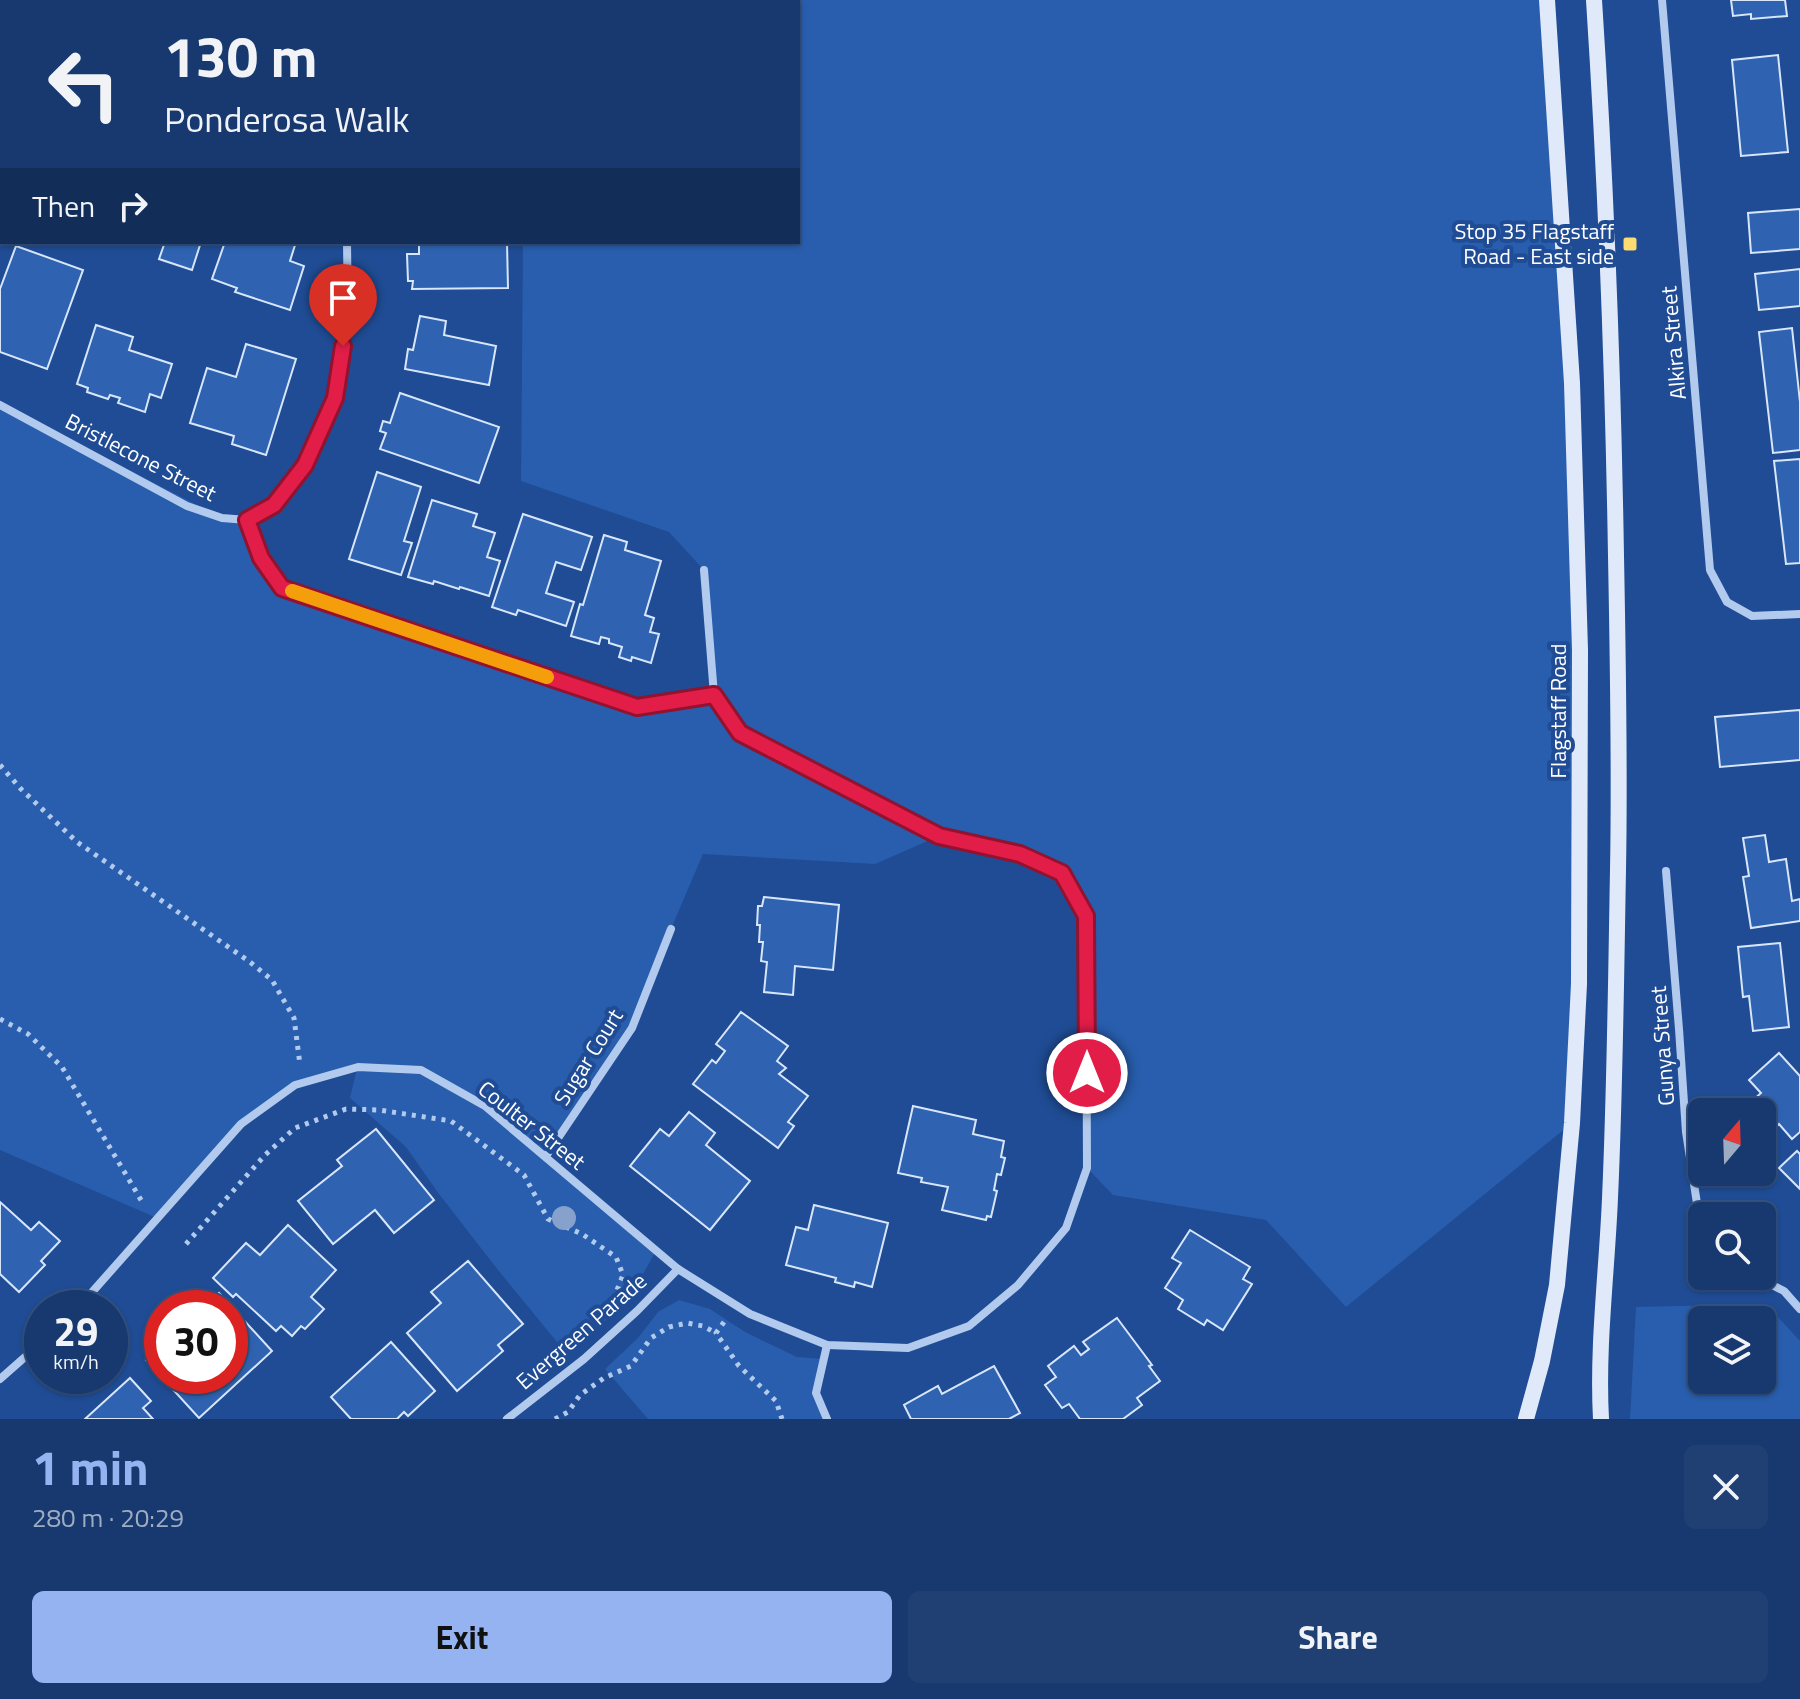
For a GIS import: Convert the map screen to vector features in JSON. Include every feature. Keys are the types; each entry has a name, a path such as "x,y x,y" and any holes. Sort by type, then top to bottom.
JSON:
{"main road":[{"name":"Flagstaff Road","path":"1526,1419 1542,1361 1557,1285 1572,1123 1579,984 1580,650 1572,398 1547,0"},
{"path":"1594,0 1607,231 1619,701 1615,1013 1601,1419"}],"street":[{"name":"Alkira Street","path":"1662,0 1710,570 1727,602 1752,616 1800,614"},
{"path":"347,244 348,320 335,398 305,465 274,505 247,520 261,558 282,588 637,707 714,695"},
{"name":"Bristlecone Street","path":"0,405 187,506 222,518 247,520"},
{"name":"Coulter Street","path":"94,1290 241,1124 295,1085 358,1067 421,1070 485,1106 678,1269 750,1314 827,1345 908,1348 969,1326 1018,1285 1066,1228 1087,1168 1086,916 1062,873 1020,854 939,836 740,733 714,695 704,570"},
{"name":"Gunya Street","path":"1666,871 1686,1132 1697,1202"},
{"name":"Sugar Court","path":"546,1156 632,1028 671,929"},
{"name":"Evergreen Parade","path":"508,1419 584,1359 678,1269"},
{"path":"1776,1287 1784,1291 1800,1309"},
{"path":"827,1345 816,1393 827,1419"},
{"path":"0,1379 24,1358"}],"path":[{"path":"0,765 77,842 272,980 294,1018 300,1062 295,1085"},
{"path":"0,1019 28,1034 62,1067 144,1205"},
{"path":"186,1244 265,1155 295,1128 346,1109 379,1110 451,1121 524,1175 548,1219 582,1234 616,1257 623,1275 615,1295"},
{"path":"582,1234 588,1226"},
{"path":"716,1333 724,1322"},
{"path":"555,1419 568,1412 580,1395 604,1378 631,1366 651,1338 669,1327 687,1323 716,1333 739,1366 776,1401 782,1419"}],"shaded area":[{"path":"800,0 1547,0 1572,383 1572,1123 1346,1307 1266,1220 1113,1195 1087,1168 1086,916 1062,873 1020,854 939,836 875,864 703,854 632,1028 546,1156 656,1251 629,1299 566,1353 498,1270 406,1147 350,1098 357,1068 295,1085 241,1124 157,1218 0,1150 0,403 222,518 247,520 261,557 282,588 637,707 714,696 704,570 669,532 521,481 523,244 800,244"},
{"path":"679,1300 710,1309 745,1332 797,1357 823,1359 816,1393 827,1419 648,1419 605,1369 638,1338 658,1312"},
{"path":"1766,1304 1768,1306 1688,1306 1688,1394 1776,1394 1776,1315 1800,1341 1800,1419 1630,1419 1636,1307"}],"building":[{"path":"1731,0 1785,0 1787,16 1751,19 1751,14 1733,16"},
{"path":"1778,55 1788,152 1741,156 1732,60"},
{"path":"1800,209 1800,249 1751,253 1748,213"},
{"path":"164,244 200,244 192,270 159,259"},
{"path":"224,244 295,244 290,261 304,266 290,310 235,292 237,288 212,279"},
{"path":"419,244 507,244 508,288 412,289 413,281 408,281 407,254 419,254"},
{"path":"16,246 83,270 47,369 0,352 0,289"},
{"path":"1800,269 1800,306 1759,310 1755,274"},
{"path":"420,316 446,321 444,335 496,346 489,385 405,369 408,349 413,350"},
{"path":"96,325 133,337 129,350 172,364 161,398 150,394 145,412 118,403 120,398 110,395 108,399 87,392 88,388 77,384"},
{"path":"1792,328 1800,402 1800,450 1773,453 1759,332"},
{"path":"246,344 296,359 266,455 232,444 234,436 190,423 207,368 236,377"},
{"path":"400,393 499,427 479,483 380,449 386,433 380,431 383,421 390,423"},
{"path":"1800,459 1800,563 1786,564 1774,461"},
{"path":"377,472 421,487 404,541 412,543 401,575 349,559"},
{"path":"432,500 477,514 473,526 495,533 487,557 500,561 489,596 408,577"},
{"path":"523,514 592,537 581,570 556,562 546,593 574,602 566,626 518,610 516,615 492,607"},
{"path":"604,535 627,542 625,550 661,561 645,615 654,618 650,632 659,634 651,663 619,657 622,647 609,643 609,639 601,637 599,644 571,636"},
{"path":"1800,710 1800,760 1720,767 1715,717"},
{"path":"1765,835 1769,862 1786,859 1792,901 1800,899 1800,921 1751,928 1743,877 1749,876 1743,838"},
{"path":"764,897 839,905 833,970 795,966 793,995 764,992 767,962 761,961 763,942 759,942 760,925 757,925 758,906 762,906"},
{"path":"1780,943 1789,1027 1753,1031 1749,996 1743,997 1738,947"},
{"path":"741,1012 788,1046 777,1061 786,1068 779,1074 808,1096 788,1122 794,1126 778,1148 693,1084 712,1060 716,1063 725,1051 716,1044"},
{"path":"1779,1053 1800,1076 1800,1132 1792,1139 1779,1124 1776,1127 1776,1098 1755,1098 1761,1093 1749,1080"},
{"path":"913,1106 976,1120 973,1134 1004,1141 1001,1157 1005,1158 1001,1175 997,1174 991,1217 987,1216 986,1220 942,1210 948,1187 921,1182 922,1178 898,1173"},
{"path":"689,1112 715,1133 706,1145 750,1181 710,1230 630,1166 660,1129 669,1136"},
{"path":"376,1129 434,1200 394,1233 375,1210 333,1244 298,1201 342,1166 337,1160"},
{"path":"1797,1151 1800,1154 1800,1189 1779,1168"},
{"path":"0,1202 31,1230 39,1222 60,1241 41,1261 45,1265 19,1292 0,1274"},
{"path":"814,1205 888,1223 872,1287 855,1282 854,1287 835,1282 836,1278 786,1265 796,1227 808,1230"},
{"path":"288,1225 336,1270 311,1297 324,1309 305,1329 301,1326 292,1336 281,1326 276,1331 248,1305 248,1290 226,1290 213,1278 246,1243 260,1255"},
{"path":"1190,1230 1250,1267 1243,1279 1252,1284 1223,1330 1207,1320 1204,1325 1178,1309 1183,1300 1165,1288 1181,1263 1172,1258"},
{"path":"468,1261 523,1324 498,1345 503,1351 457,1391 407,1333 441,1303 431,1292"},
{"path":"1117,1318 1152,1365 1149,1366 1160,1381 1137,1398 1142,1405 1123,1419 1080,1419 1069,1404 1062,1408 1045,1385 1056,1377 1048,1366 1074,1346 1081,1355 1089,1349 1083,1342"},
{"path":"248,1325 272,1351 248,1373"},
{"path":"391,1342 435,1391 408,1416 404,1412 397,1419 351,1419 331,1397"},
{"path":"994,1366 1020,1413 1009,1419 911,1419 904,1405 938,1386 942,1394"},
{"path":"130,1378 151,1401 143,1408 153,1419 85,1419 112,1394 128,1394"},
{"path":"177,1394 225,1394 199,1418"}],"slow traffic":[{"path":"292,591 547,677"}],"place":[{"name":"Stop 35 Flagstaff Road - East side","path":"1630,244"}],"route":[{"path":"343,346 335,398 305,465 274,505 247,520 261,558 282,588 637,707 714,695 740,733 939,836 1020,854 1062,873 1086,916 1087,1073"}]}
